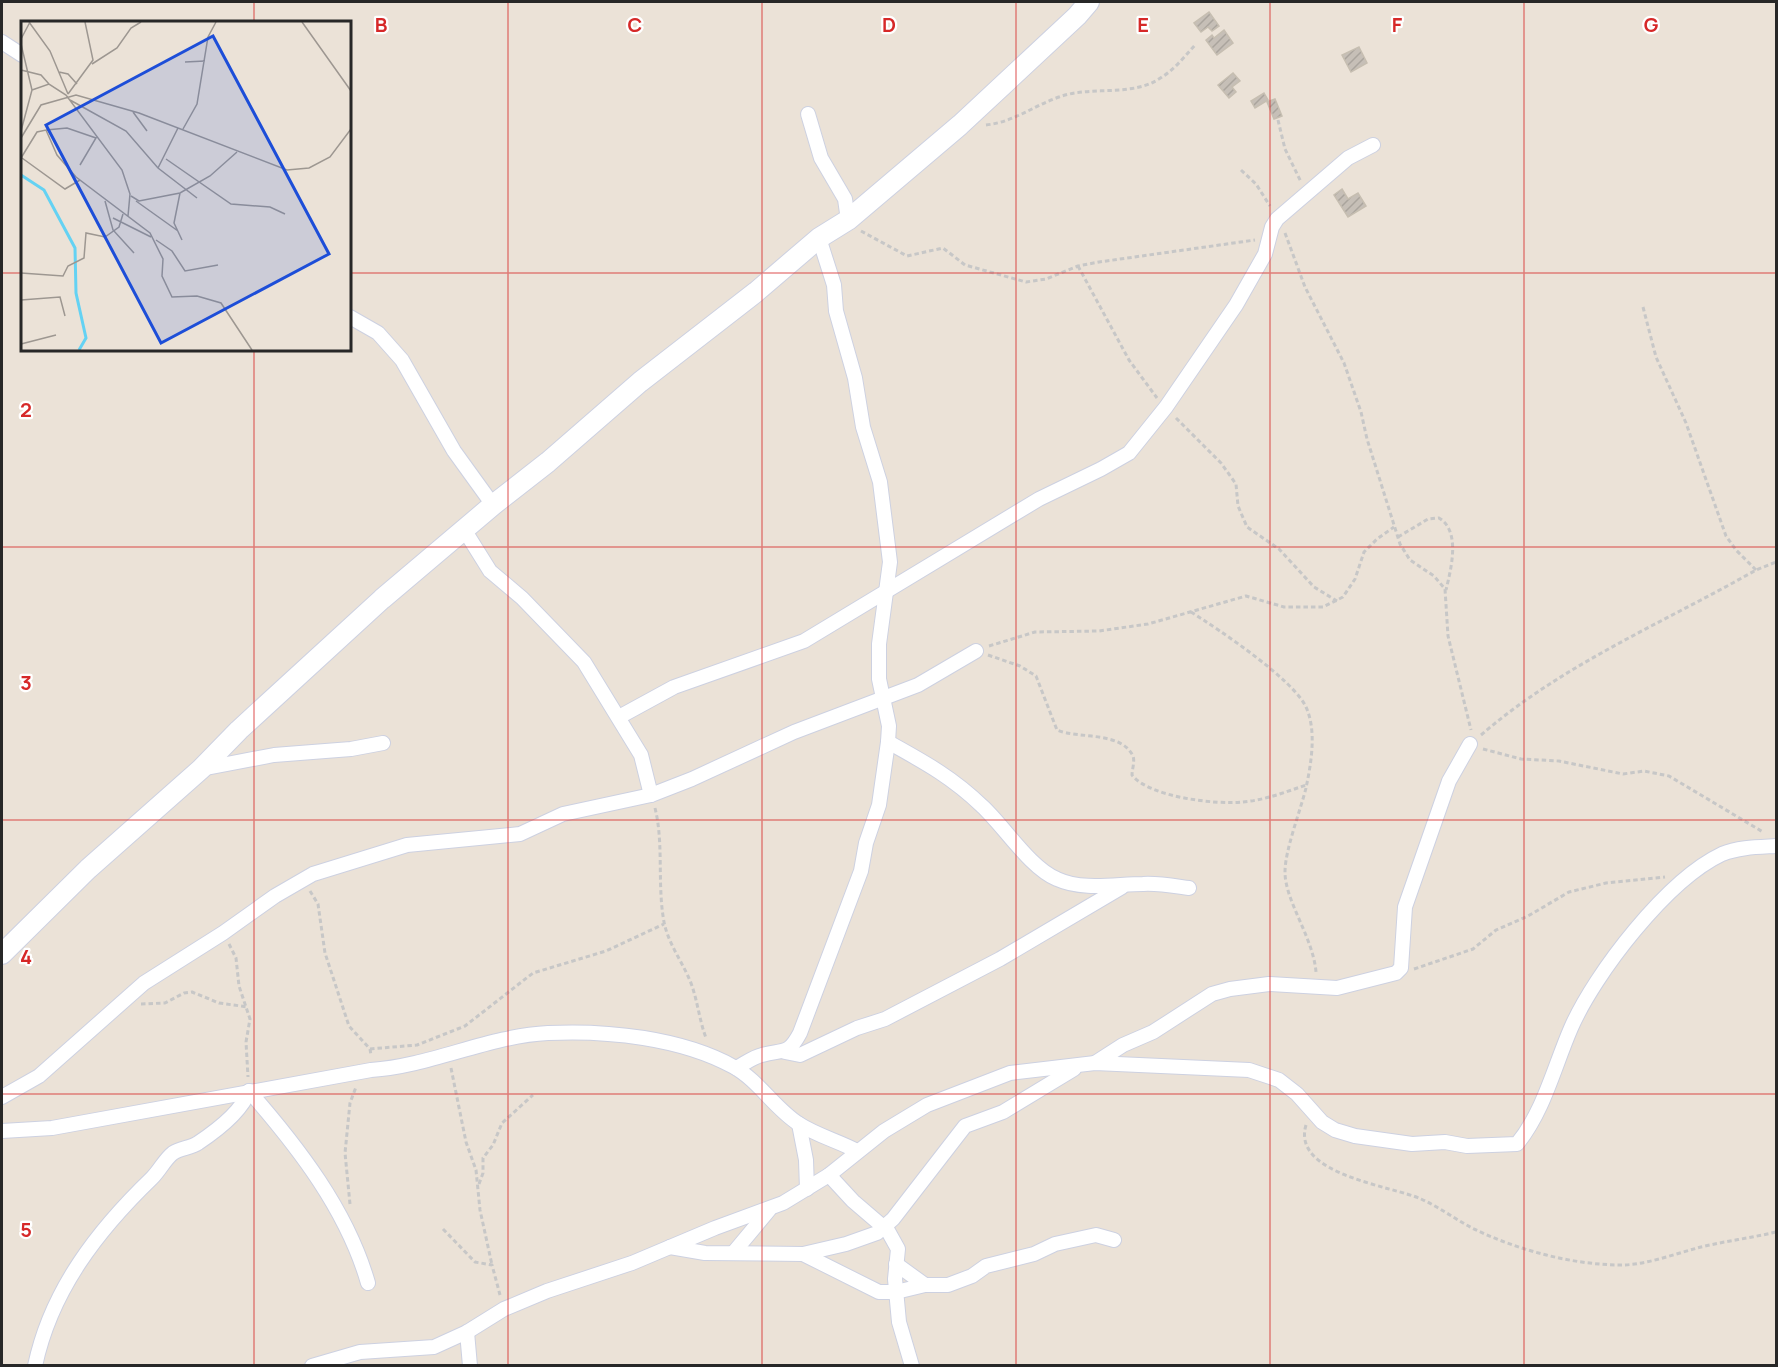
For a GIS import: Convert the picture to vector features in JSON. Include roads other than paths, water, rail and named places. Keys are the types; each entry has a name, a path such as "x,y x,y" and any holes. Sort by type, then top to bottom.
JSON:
{"street":[{"path":"2,954 88,869 201,769 238,730 382,599 493,505 548,462 640,382 756,292 819,238 848,220 960,125 1089,2"},
{"path":"2,42 21,54"},
{"path":"808,114 821,158 845,200 848,220"},
{"path":"619,717 674,687 804,641 1039,499 1116,462 1142,438 1166,407 1255,273 1270,241 1275,223 1348,158 1373,145"},
{"path":"784,1052 794,1045 800,1033 861,871 866,843 879,805 889,726 879,679 879,644 890,562 882,494 863,427 855,378 838,322 834,285 819,238"},
{"path":"351,318 378,333 402,360 454,451 493,505"},
{"path":"465,531 490,571 522,598 584,662 641,755 651,795"},
{"path":"2,1097 39,1076 144,983 301,881 334,866 389,849 432,841 520,834 563,814 651,795 794,732 918,685 976,651"},
{"path":"888,742 953,778 985,808 1029,857 1056,879 1081,884 1122,887 1142,884 1189,888"},
{"path":"201,769 274,754 351,749 383,743"},
{"path":"1095,1064 1123,1046 1153,1032 1212,994 1250,985 1345,987 1384,977 1401,968 1405,907 1449,781 1470,744"},
{"path":"312,1365 360,1352 434,1347 467,1332 504,1309 771,1208 829,1175 856,1151 927,1105 1010,1073 1095,1064 1249,1070 1279,1080 1329,1126 1355,1136 1412,1143 1444,1142 1467,1146 1517,1144 1531,1127 1572,1026 1594,986 1661,902 1701,867 1722,854 1772,841"},
{"path":"736,1068 761,1055 784,1052 800,1055 885,1018 1000,959 1122,887"},
{"path":"2,1131 52,1128 249,1091 395,1068 547,1033 642,1037 723,1062 736,1068 799,1124 856,1151"},
{"path":"670,1247 705,1252 803,1254 846,1244 877,1233 893,1219 965,1126 1003,1112 1076,1067"},
{"path":"249,1091 304,1158 344,1221 368,1284"},
{"path":"35,1365 41,1336 58,1300 93,1240 115,1214 160,1170 172,1154 198,1143 235,1112 246,1100 249,1091"},
{"path":"799,1124 806,1160 807,1189"},
{"path":"829,1175 853,1201 888,1231 898,1249 896,1292 899,1322 907,1340 912,1365"},
{"path":"734,1252 771,1208"},
{"path":"803,1254 879,1292 896,1292 925,1285 948,1285 972,1276 986,1266 1034,1254 1055,1244 1096,1235 1114,1240"},
{"path":"896,1264 925,1285"},
{"path":"467,1332 470,1365"}]}
